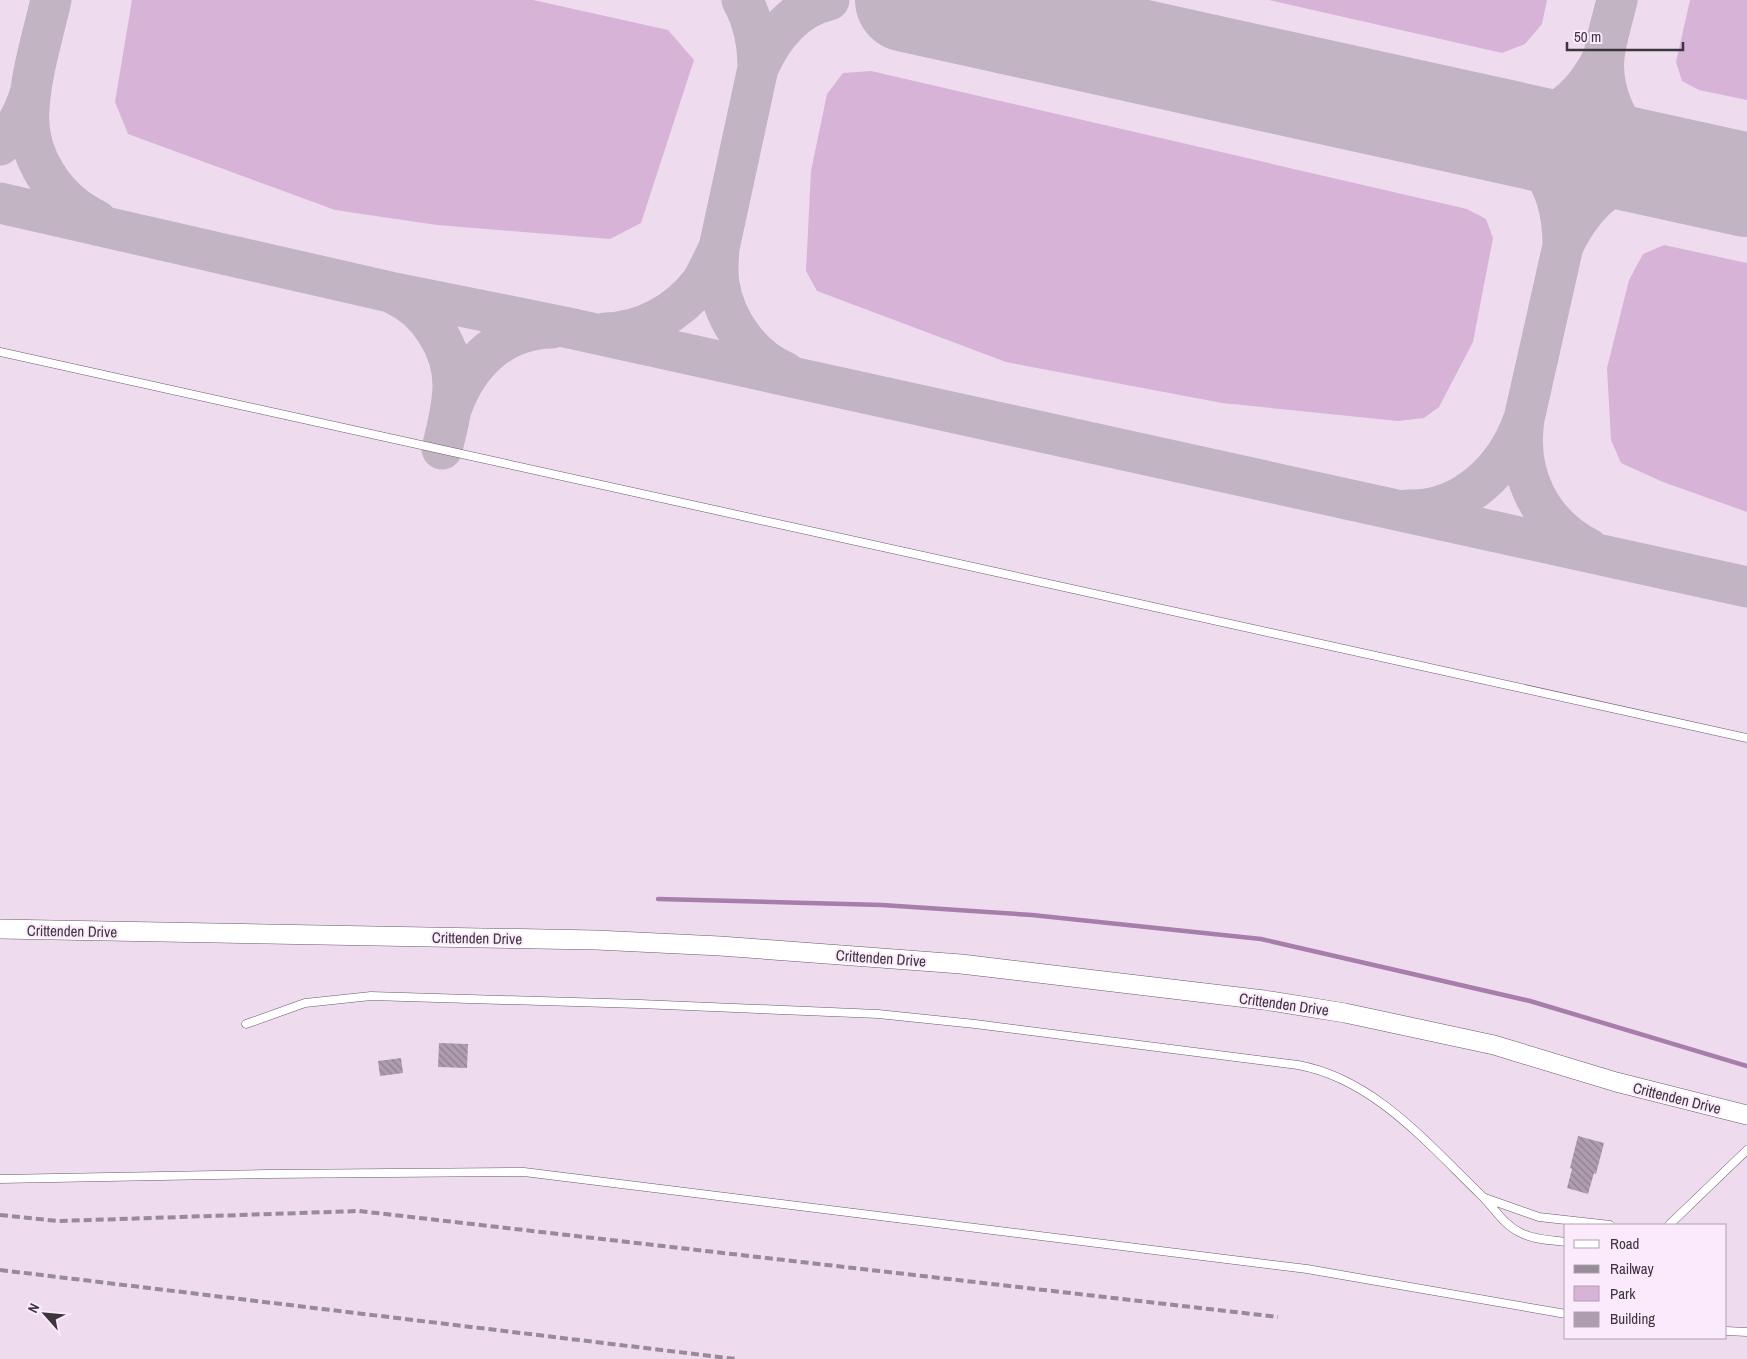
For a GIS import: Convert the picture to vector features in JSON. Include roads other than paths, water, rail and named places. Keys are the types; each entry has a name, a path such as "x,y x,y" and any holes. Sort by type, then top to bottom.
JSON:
{"street":[{"name":"Crittenden Drive","path":"0,929 596,940 729,947 962,964 1254,999 1345,1013 1494,1045 1616,1082 1747,1116"}],"lane":[{"path":"0,352 1747,738"},
{"path":"246,1024 304,1003 371,996 792,1010 878,1014 976,1024 1298,1065 1315,1068 1365,1092 1397,1114 1484,1197 1496,1214 1509,1226 1536,1238 1564,1242"},
{"path":"1670,1224 1747,1150"},
{"path":"0,1179 258,1174 524,1172 1307,1269 1564,1314"},
{"path":"1484,1197 1539,1217 1601,1224"},
{"path":"1727,1331 1747,1332"}],"waterway":[{"path":"658,899 882,905 1032,915 1261,939 1530,1001 1747,1066"}],"railway":[{"path":"0,1215 58,1221 359,1211 1278,1317"},
{"path":"0,1270 736,1359"}]}
